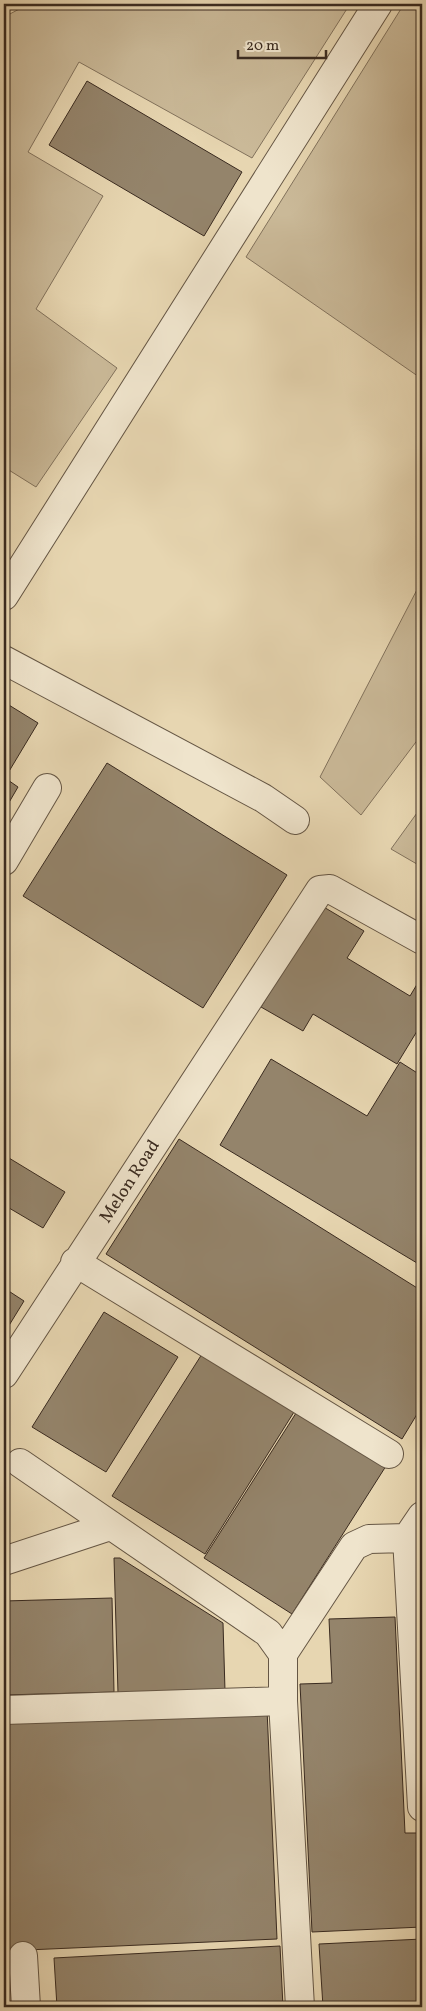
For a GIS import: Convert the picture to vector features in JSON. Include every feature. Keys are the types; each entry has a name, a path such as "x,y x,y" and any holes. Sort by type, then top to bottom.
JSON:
{"street":[{"path":"4,596 378,4"},
{"path":"4,660 263,798 295,820"},
{"path":"4,861 47,788"},
{"name":"Melon Road","path":"4,1374 75,1262 320,890 330,889 422,940"},
{"path":"75,1262 388,1454"},
{"path":"20,1464 268,1633 283,1654"},
{"path":"422,1516 407,1538 422,1807"},
{"path":"4,1561 110,1526"},
{"path":"300,2007 283,1701 283,1654 354,1546 369,1539 407,1538"},
{"path":"4,1710 283,1701"},
{"path":"23,1956 26,2007"}],"shaded area":[{"path":"29,4 350,4 252,158 79,62 28,152 103,196 36,309 117,368 36,487 4,467 4,17"},
{"path":"404,4 422,4 422,379 246,257"},
{"path":"422,580 422,734 361,815 320,777"},
{"path":"422,806 422,867 391,849"}],"building":[{"path":"87,81 242,172 204,236 49,145"},
{"path":"4,702 38,723 5,778 18,787 4,811"},
{"path":"107,763 287,875 203,1008 23,896"},
{"path":"322,906 364,931 347,958 410,996 422,976 422,1023 397,1064 313,1014 303,1031 261,1007"},
{"path":"271,1059 367,1116 400,1062 422,1076 422,1266 220,1145"},
{"path":"179,1139 422,1291 422,1406 402,1439 106,1254"},
{"path":"4,1155 65,1192 43,1228 4,1205"},
{"path":"4,1288 24,1301 5,1332 4,1331"},
{"path":"104,1312 178,1357 106,1472 32,1427"},
{"path":"202,1354 294,1412 205,1554 112,1496"},
{"path":"298,1410 386,1466 292,1614 204,1558"},
{"path":"114,1558 120,1558 223,1623 225,1691 118,1693"},
{"path":"112,1598 114,1692 4,1695 4,1601"},
{"path":"395,1617 405,1833 422,1833 422,1927 312,1932 300,1684 332,1683 329,1619"},
{"path":"267,1709 277,1939 4,1951 4,1721"},
{"path":"422,1939 422,2007 323,2007 319,1944"},
{"path":"280,1946 283,2007 57,2007 54,1958"}]}
